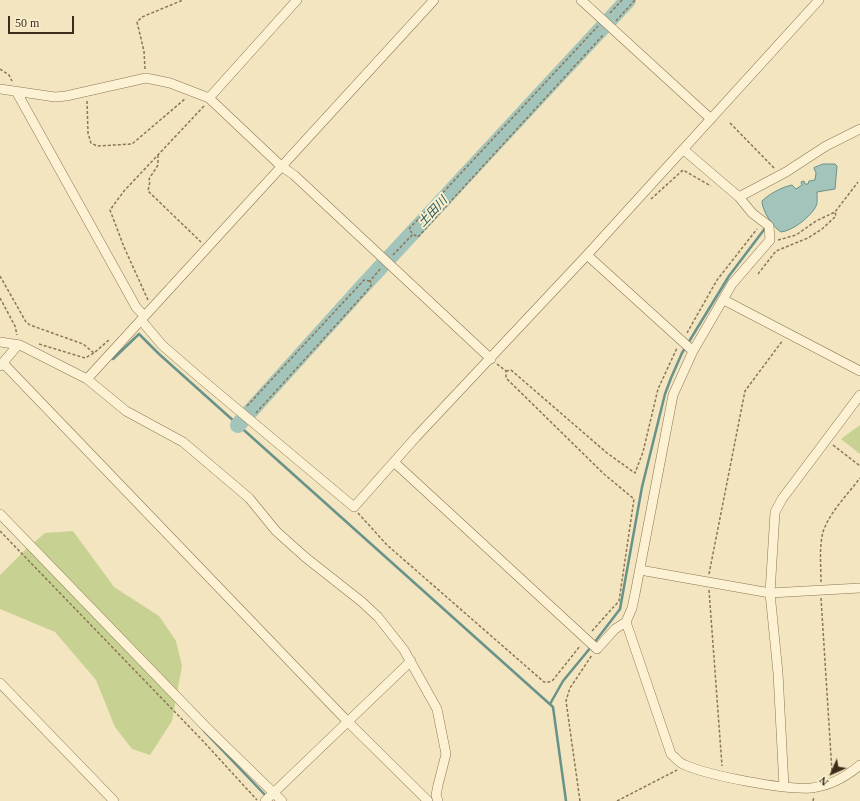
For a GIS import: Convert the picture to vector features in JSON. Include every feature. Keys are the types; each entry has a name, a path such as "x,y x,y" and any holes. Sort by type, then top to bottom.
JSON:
{"street":[{"path":"209,99 297,0"},
{"path":"87,379 434,0"},
{"path":"581,0 711,119"},
{"path":"15,91 142,318 162,345 243,411 354,507 416,438 684,150 819,0"},
{"path":"0,89 55,97 66,96 86,90 146,78 170,83 209,99 491,359"},
{"path":"739,197 780,175 815,152 860,129"},
{"path":"395,463 597,649 614,629 626,622 632,608 640,570 670,405 693,351 732,284 770,240 769,226 752,213 739,197 684,150"},
{"path":"587,255 693,351"},
{"path":"724,300 860,372"},
{"path":"0,342 19,345 87,379 126,411 168,433 198,454 249,498 276,531 378,617 410,661 437,709 446,744 445,761 436,796 438,801"},
{"path":"19,345 2,365 348,722 428,801"},
{"path":"784,786 778,673 770,593 774,526 777,507 860,395"},
{"path":"0,514 206,726 275,792 282,801"},
{"path":"640,570 770,593 860,588"},
{"path":"626,622 671,754 683,765 750,781 812,788 833,782 849,775 860,766"},
{"path":"265,801 410,661"},
{"path":"0,683 114,801"}],"path":[{"path":"146,78 144,51 137,22 142,17 183,0"},
{"path":"622,0 607,24 418,237 412,234 409,229 607,24 635,0"},
{"path":"0,69 9,75 15,91"},
{"path":"86,90 88,133 91,144 97,146 132,144 138,141 159,119 187,96 190,91"},
{"path":"153,306 147,298 127,255 110,210 124,190 209,99"},
{"path":"730,123 780,175"},
{"path":"158,155 158,165 149,178 150,181 148,191 207,248"},
{"path":"649,200 685,170 716,189"},
{"path":"770,240 779,240 796,235 816,221 835,212 858,182"},
{"path":"758,274 776,251 808,238 822,229 836,216 835,212"},
{"path":"491,359 506,371 511,370 607,453 635,473 643,452 658,389 681,341 685,338 720,275 759,226 765,223"},
{"path":"243,411 364,280 370,280 412,234"},
{"path":"0,276 26,322 30,325 83,344 94,354"},
{"path":"252,420 272,394 366,292 372,284 370,280"},
{"path":"0,298 15,326 17,335 23,341 19,345"},
{"path":"722,766 708,583 745,391 787,333"},
{"path":"36,344 85,358 94,354 112,338"},
{"path":"354,507 372,530 387,545 544,682 553,680 619,601 634,499 604,474 544,417 506,378 506,371"},
{"path":"827,440 860,466"},
{"path":"833,782 820,590 822,534 836,509 860,478"},
{"path":"0,531 203,741 258,801"},
{"path":"580,801 566,701 570,688 597,649"},
{"path":"616,801 678,770 683,765"}],"green space":[{"path":"860,425 860,454 841,439"},
{"path":"73,531 114,587 159,616 176,641 182,666 172,721 150,755 132,749 115,727 96,680 55,632 0,609 0,575 26,549 45,533"}],"water":[{"path":"823,164 835,164 837,166 835,189 817,192 817,205 809,216 795,227 781,232 768,218 762,205 762,201 772,193 784,187 792,185 796,189 802,185 801,182 804,181 805,184 808,184 809,181 815,180 816,173 814,168"}],"waterway":[{"name":"土田川","path":"238,425 364,285 628,0"},
{"path":"594,643 620,609 642,487 665,394 671,378 682,353 729,276 766,227"},
{"path":"113,359 139,334 159,354 553,707 566,801"},
{"path":"550,704 563,681 591,647"},
{"path":"204,731 267,797"}]}
